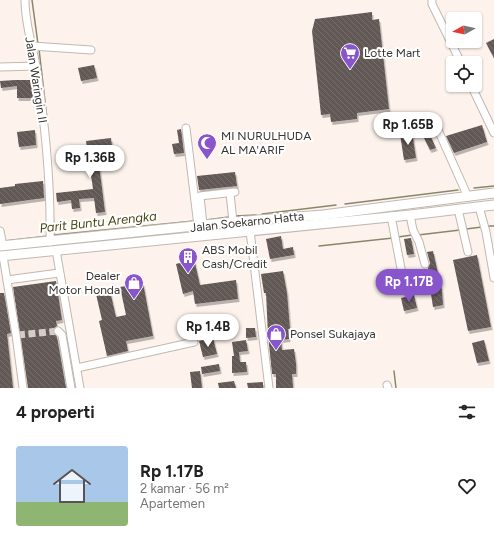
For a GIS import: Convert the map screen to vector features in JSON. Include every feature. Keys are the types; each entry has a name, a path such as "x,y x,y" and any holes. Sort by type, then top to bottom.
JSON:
{"main road":[{"name":"Jalan Soekarno Hatta","path":"2,256 250,231 494,193"},
{"name":"Jalan Soekarno Hatta","path":"1,246 50,238 233,222 410,215 494,205"}],"street":[{"name":"Jalan Waringin II","path":"25,0 26,21 36,46 36,66 49,189 50,238"},
{"path":"432,0 432,4 458,56"},
{"path":"36,46 91,50"},
{"path":"0,66 36,66"},
{"path":"474,92 494,133"},
{"path":"435,123 468,197"},
{"path":"186,128 201,226"},
{"path":"201,226 200,196 232,192 233,222"},
{"path":"479,207 486,232 494,278"},
{"path":"458,209 468,252"},
{"path":"410,215 413,230 419,242 425,264"},
{"path":"391,216 403,279"},
{"path":"0,231 1,246"},
{"path":"250,231 269,388"},
{"path":"56,250 80,388"},
{"path":"2,256 17,334 22,388"},
{"path":"7,280 59,273"},
{"path":"58,331 62,335 71,388"},
{"path":"77,368 194,342"}],"building":[{"name":"Lotte Mart","path":"372,12 372,20 379,19 389,109 357,113 357,119 331,122 330,114 321,115 312,31 315,19"},
{"path":"494,39 494,58 486,43"},
{"path":"94,65 97,78 81,81 78,68"},
{"path":"33,80 36,98 17,98 17,86 1,88 0,81"},
{"path":"482,125 487,142 454,153 446,136"},
{"path":"181,129 184,153 174,154 172,144 179,143 177,130"},
{"path":"35,130 36,145 19,147 17,132"},
{"path":"412,132 416,158 404,160 400,134"},
{"path":"430,135 436,148 430,150 424,138"},
{"path":"111,138 112,147 97,149 105,212 96,213 94,198 79,199 80,208 72,209 71,200 57,202 56,193 93,189 86,141"},
{"path":"235,172 237,186 199,190 197,176"},
{"path":"43,181 44,198 0,204 0,188 15,186 15,184"},
{"path":"281,236 283,249 293,247 294,255 270,259 266,239"},
{"path":"411,238 414,254 407,255 404,239"},
{"path":"433,251 442,291 443,305 433,307 431,294 433,293 428,268 430,263 427,252"},
{"path":"477,255 491,327 468,331 453,260"},
{"path":"194,259 200,285 236,280 238,299 195,304 193,291 183,294 176,264"},
{"path":"283,271 287,293 290,329 288,329 289,339 281,340 282,350 294,349 296,374 292,374 293,388 276,388 276,374 272,374 266,293 264,293 261,274"},
{"path":"56,281 62,320 56,321 57,326 54,328 53,332 57,337 66,388 28,388 13,287"},
{"path":"143,283 153,336 126,341 128,351 107,356 99,321 102,320 96,294 110,291 116,317 126,315 120,287"},
{"path":"0,293 4,293 11,333 7,334 13,388 0,388"},
{"path":"414,295 417,308 404,311 401,298"},
{"path":"246,328 255,328 256,337 246,338"},
{"path":"213,338 217,354 203,357 199,341"},
{"path":"246,340 248,351 239,352 240,362 246,362 247,372 232,373 232,356 234,356 232,342"},
{"path":"484,340 489,361 477,363 472,343"},
{"path":"219,364 220,371 202,374 201,367"},
{"path":"200,371 202,388 192,388 190,372"},
{"path":"234,381 236,388 219,388 218,383"},
{"path":"263,382 263,388 248,388 247,383"}],"waterway":[{"path":"32,0 38,44"},
{"path":"39,49 47,119"},
{"path":"52,185 54,235"},
{"name":"Parit Buntu Arengka","path":"474,188 494,186"},
{"name":"Parit Buntu Arengka","path":"345,204 458,190"},
{"name":"Parit Buntu Arengka","path":"262,214 336,205"},
{"name":"Parit Buntu Arengka","path":"235,216 256,215"},
{"name":"Parit Buntu Arengka","path":"206,220 229,217"},
{"name":"Parit Buntu Arengka","path":"54,235 194,221"},
{"path":"488,226 494,226"},
{"path":"466,229 482,227"},
{"path":"418,235 460,230"},
{"path":"398,237 412,235"},
{"name":"Parit Buntu Arengka","path":"5,241 48,236"},
{"path":"319,246 393,238"},
{"path":"394,371 396,388"}],"tunnel":[{"path":"18,335 58,331"}],"place":[{"name":"Lotte Mart","path":"350,70"},
{"name":"MI NURULHUDA AL MA'ARIF","path":"207,160"},
{"name":"ABS Mobil Cash/Credit","path":"188,274"},
{"name":"Dealer Motor Honda","path":"134,300"},
{"name":"Ponsel Sukajaya","path":"276,351"}]}
